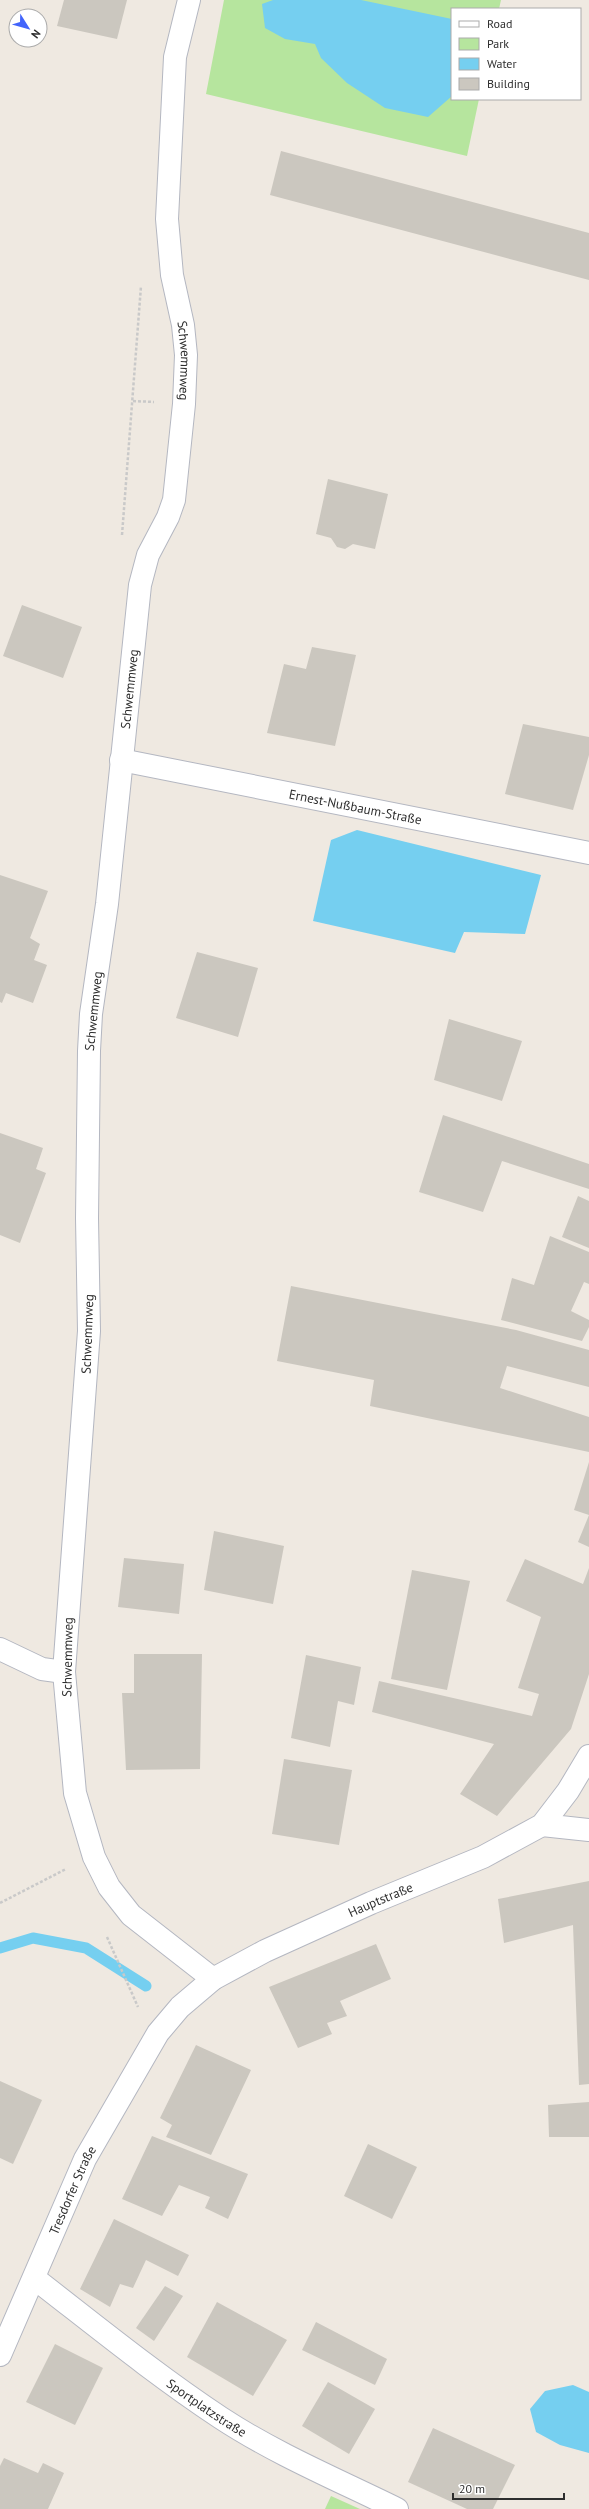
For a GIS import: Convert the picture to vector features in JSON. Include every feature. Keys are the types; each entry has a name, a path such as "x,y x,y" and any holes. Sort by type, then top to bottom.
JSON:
{"street":[{"name":"Schwemmweg","path":"189,0 175,57 167,219 170,260 183,325 186,355 184,404 174,500 168,517 148,554 140,585 107,904 91,1014 89,1051 89,1331 64,1672 75,1793 94,1857 109,1887 120,1904 213,1979"},
{"name":"Ernest-Nußbaum-Straße","path":"121,760 589,852"},
{"path":"0,1649 42,1669 64,1672"},
{"name":"Hauptstraße","path":"158,2033 180,2007 213,1979 265,1951 371,1903 483,1857 542,1825 568,1791 589,1756"},
{"path":"542,1825 589,1830"},
{"name":"Tresdorfer Straße","path":"0,2355 84,2160 158,2033"},
{"name":"Sportplatzstraße","path":"34,2278 143,2362 222,2418 284,2453 397,2509"}],"path":[{"path":"0,1903 22,1890 94,1857"},
{"path":"118,1961 134,1997"}],"green space":[{"path":"224,0 501,0 499,8 451,8 451,100 479,100 467,156 206,94"},
{"path":"331,2496 360,2509 325,2509"}],"water":[{"path":"273,0 361,0 451,19 451,97 428,117 385,108 347,83 321,58 315,44 285,39 265,28 262,4"},
{"path":"357,830 541,875 525,934 464,932 455,953 313,921 331,840"},
{"path":"573,2385 589,2392 589,2453 560,2445 536,2432 530,2409 545,2391"}],"building":[{"path":"64,0 127,0 117,39 57,26"},
{"path":"281,151 589,233 589,280 270,195"},
{"path":"328,479 388,494 375,549 353,544 345,549 337,547 331,538 316,534"},
{"path":"22,605 82,627 63,678 3,656"},
{"path":"312,647 356,655 335,746 267,733 284,664 306,669"},
{"path":"523,724 589,737 589,755 573,810 505,794"},
{"path":"0,875 48,891 30,938 40,944 34,960 47,965 33,1003 6,993 2,1003 0,1002"},
{"path":"197,952 258,968 238,1037 176,1018"},
{"path":"449,1019 522,1041 502,1101 434,1080"},
{"path":"443,1115 589,1164 589,1189 502,1161 483,1212 419,1192"},
{"path":"0,1133 43,1148 36,1169 46,1173 20,1243 0,1235"},
{"path":"578,1196 589,1201 589,1248 562,1237"},
{"path":"550,1236 589,1252 589,1284 584,1282 571,1311 589,1320 589,1327 582,1341 501,1320 512,1278 534,1285"},
{"path":"291,1286 516,1330 589,1350 589,1387 507,1366 500,1388 589,1417 589,1452 370,1406 374,1380 277,1361"},
{"path":"589,1462 589,1515 574,1510"},
{"path":"589,1515 589,1547 578,1542"},
{"path":"214,1531 284,1546 273,1604 204,1590"},
{"path":"124,1558 184,1564 179,1614 118,1607"},
{"path":"525,1559 583,1584 589,1568 589,1674 571,1729 497,1816 460,1794 494,1744 372,1712 379,1681 532,1716 539,1694 518,1688 541,1617 506,1601"},
{"path":"412,1570 470,1581 447,1690 391,1679"},
{"path":"134,1654 202,1654 200,1769 126,1770 122,1693 134,1693"},
{"path":"306,1655 361,1667 354,1705 338,1701 330,1747 291,1738"},
{"path":"284,1759 352,1770 339,1845 272,1834"},
{"path":"589,1881 589,2084 579,2085 573,1925 504,1943 498,1899"},
{"path":"376,1944 391,1979 340,2001 347,2016 327,2023 332,2034 298,2048 269,1987"},
{"path":"196,2045 251,2070 211,2155 166,2137 172,2125 160,2118"},
{"path":"0,2081 42,2100 13,2164 0,2158"},
{"path":"589,2102 589,2137 549,2137 548,2105"},
{"path":"152,2136 248,2174 228,2219 205,2208 210,2197 179,2185 162,2216 122,2199"},
{"path":"368,2144 417,2167 392,2219 344,2196"},
{"path":"114,2219 189,2255 178,2276 146,2260 133,2288 120,2284 110,2307 80,2289"},
{"path":"165,2286 183,2296 154,2341 136,2328"},
{"path":"217,2302 287,2340 253,2396 187,2357"},
{"path":"316,2322 387,2359 375,2385 302,2350"},
{"path":"55,2344 103,2368 75,2425 26,2402"},
{"path":"328,2382 375,2409 349,2454 302,2426"},
{"path":"433,2428 515,2465 493,2509 467,2509 408,2482"},
{"path":"4,2458 38,2473 43,2463 64,2473 48,2509 0,2509 0,2466"}],"waterway":[{"path":"0,1948 33,1938 86,1948 146,1986"}]}
